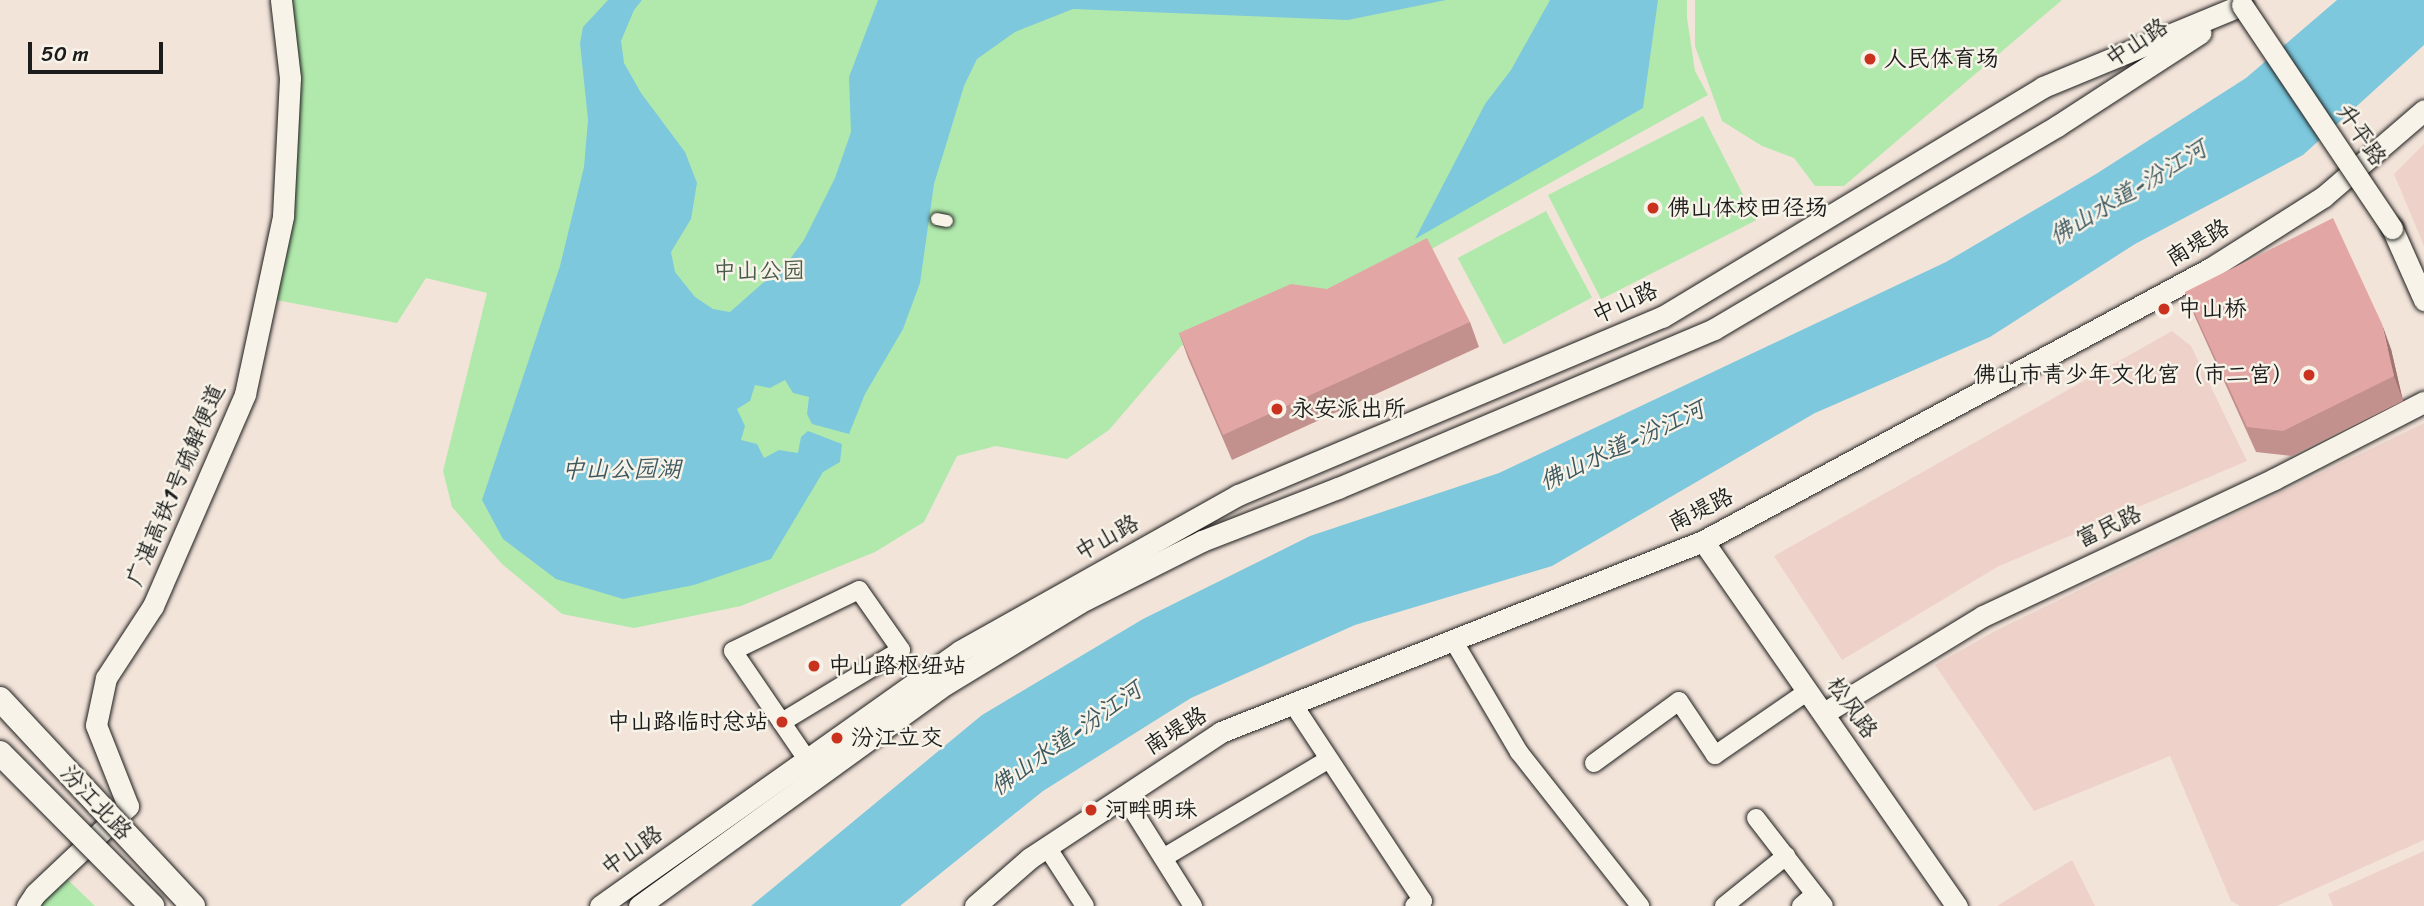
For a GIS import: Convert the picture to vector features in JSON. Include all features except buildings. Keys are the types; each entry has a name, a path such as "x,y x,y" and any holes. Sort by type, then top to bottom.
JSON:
{"main road":[{"name":"汾江北路","path":"0,699 193,906"},
{"name":"汾江北路","path":"0,753 152,906"}],"street":[{"name":"广湛高铁1号疏解便道","path":"27,906 35,894 128,806 96,725 106,678 153,606 245,394 283,216 290,78 281,0"},
{"name":"升平路","path":"2245,2 2392,228 2424,300"},
{"name":"中山路","path":"600,906 960,651 1238,495 1662,317 2043,87 2245,2"},
{"name":"中山路","path":"639,906 946,684 1079,603 1202,541 1338,488 1714,329 2057,127 2245,2"},
{"name":"南堤路","path":"975,906 1047,847 1221,732 1703,541 2211,268 2323,197 2424,110"},
{"name":"富民路","path":"1824,713 1983,616 2273,479 2424,402"},
{"name":"松风路","path":"1703,541 1957,906"},
{"path":"782,722 901,650 859,590 733,651 819,777"},
{"path":"1453,640 1519,752 1640,906"},
{"path":"1594,763 1679,701 1715,755 1808,691"},
{"path":"1293,704 1423,901 1414,906"},
{"path":"1163,858 1329,759"},
{"path":"1124,796 1193,906"},
{"path":"1756,818 1820,900 1801,906"},
{"path":"1047,847 1085,906"},
{"path":"1724,906 1786,856"}],"shaded area":[{"path":"2424,144 2424,246 2394,174"},
{"path":"2172,331 2191,346 2247,461 1999,566 1842,660 1774,556"},
{"path":"2424,423 2424,840 2277,906 2240,906 2231,901 2170,756 2034,811 1935,665 1997,630"},
{"path":"2424,851 2424,906 2333,906 2328,894"},
{"path":"2072,860 2095,906 1997,906"}],"green space":[{"name":"中山公园","path":"288,0 1687,0 1695,71 1708,95 1331,305 1297,302 1181,346 1109,430 1067,459 996,446 957,456 924,522 875,552 741,606 634,628 562,614 502,564 452,507 443,471 487,293 426,278 397,323 271,299 294,216 295,143"},
{"path":"1695,0 2062,0 1844,186 1815,186 1794,158 1762,146 1722,121 1695,46"},
{"name":"佛山体校田径场","path":"1703,116 1756,220 1601,299 1548,195"},
{"path":"1546,211 1592,298 1504,344 1458,258"},
{"path":"66,878 95,906 39,906"}],"water":[{"name":"中山公园湖","path":"608,0 642,0 634,10 621,41 624,63 641,93 685,152 697,183 691,219 671,252 675,272 695,297 713,309 730,312 790,259 804,240 835,178 851,132 849,77 878,0 1446,0 1348,20 1073,9 1015,32 977,59 964,86 934,184 920,283 903,329 865,394 849,434 812,424 807,414 809,397 793,393 785,380 770,388 755,385 750,401 737,409 745,426 741,440 757,444 764,458 779,450 798,453 801,437 808,431 842,444 840,462 823,472 771,559 694,585 623,599 556,579 503,539 482,500 560,266 584,167 588,120 580,43 583,27"},
{"path":"1550,0 1658,0 1643,108 1415,239 1485,104 1511,70"},
{"name":"佛山水道-汾江河","path":"2337,0 2424,0 2424,45 2303,155 2135,244 1990,337 1815,413 1552,566 1355,625 1191,698 1043,791 900,906 751,906 982,715 1143,619 1310,536 1499,473 1946,262 2096,174 2246,78"}],"place":[{"name":"人民体育场","path":"1870,59"},
{"name":"佛山体校田径场","path":"1653,208"},
{"name":"中山桥","path":"2164,309"},
{"name":"佛山市青少年文化宫（市二宫）","path":"2309,375"},
{"name":"永安派出所","path":"1277,409"},
{"name":"中山路枢纽站","path":"814,666"},
{"name":"中山路临时总站","path":"782,722"},
{"name":"汾江立交","path":"837,738"},
{"name":"河畔明珠","path":"1091,810"}]}
